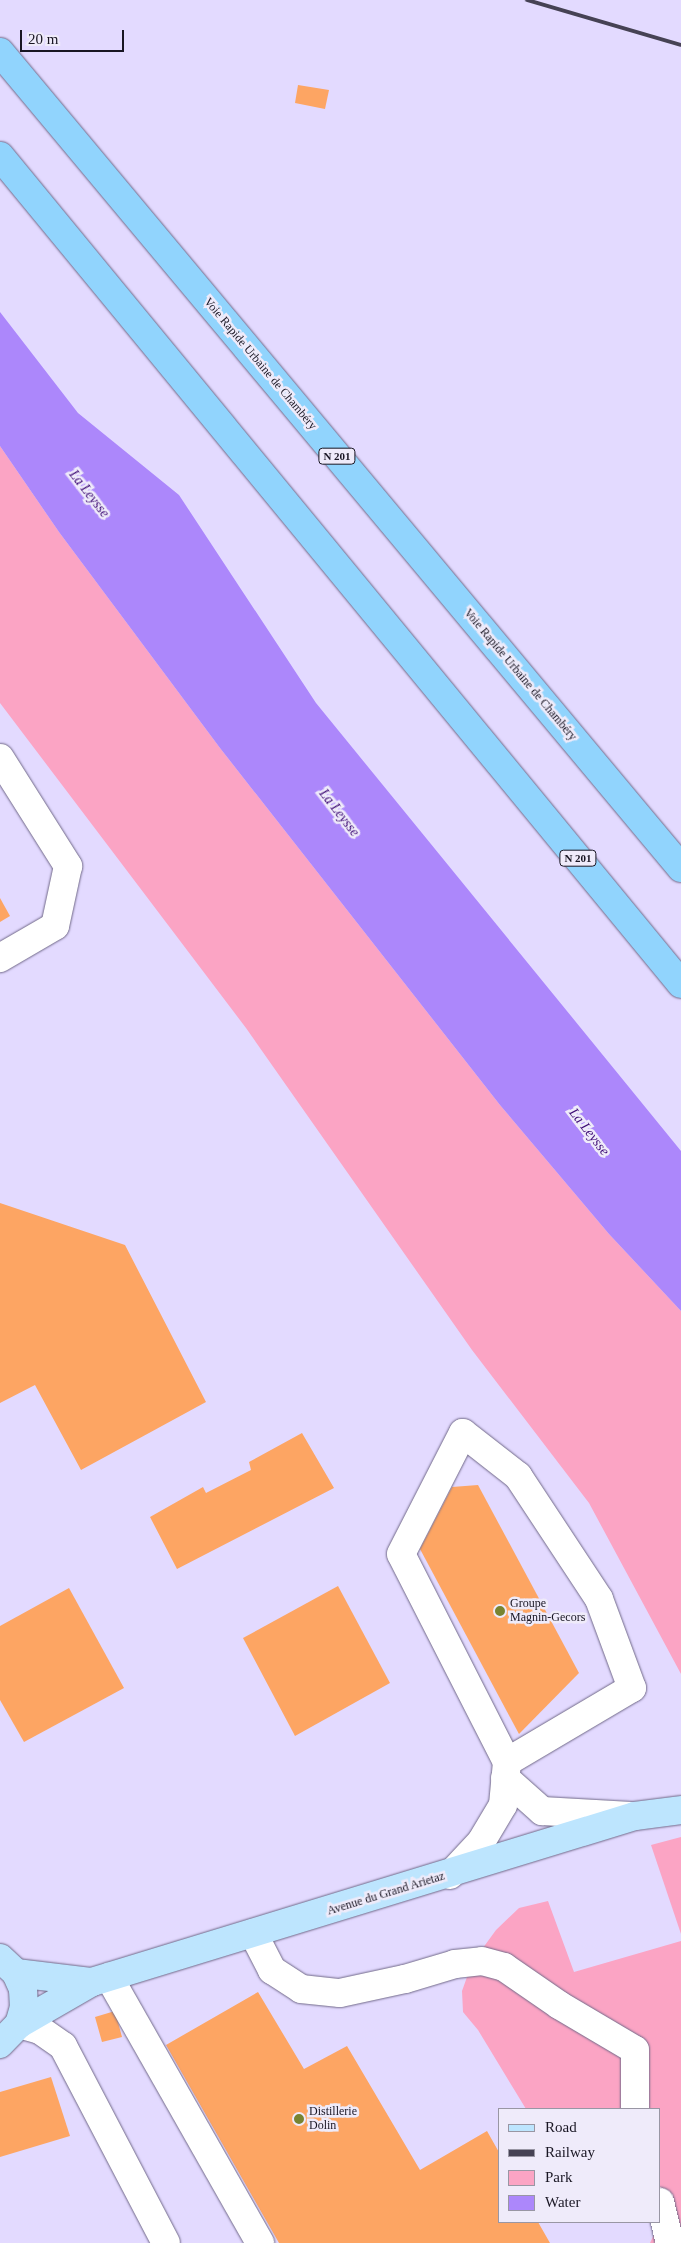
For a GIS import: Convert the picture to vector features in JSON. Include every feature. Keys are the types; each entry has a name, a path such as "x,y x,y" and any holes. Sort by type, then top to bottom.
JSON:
{"highway":[{"name":"Voie Rapide Urbaine de Chambéry","path":"0,52 678,864"},
{"name":"N 201","path":"0,156 476,732 681,984"}],"main road":[{"name":"Avenue du Grand Arietaz","path":"0,2044 19,2024 100,1979 450,1875 635,1816 681,1810"},
{"name":"Avenue du Grand Arietaz","path":"8,1966 100,1979"},
{"path":"8,1966 24,1998 19,2024"}],"lane":[{"path":"0,758 68,866 55,926 0,958"},
{"path":"506,1770 632,1688 599,1599 518,1476 464,1433 401,1554 506,1770 542,1811 635,1816"},
{"path":"450,1875 481,1842 503,1805 506,1770"},
{"path":"253,1933 272,1970 301,1989 340,1993 406,1979 455,1964 482,1961 504,1967 559,2005 635,2050 634,2108"},
{"path":"100,1979 260,2243"},
{"path":"19,2024 40,2030 63,2046 166,2243"},
{"path":"661,2206 670,2243"}],"green space":[{"path":"0,446 59,532 220,748 500,1105 609,1234 681,1311 681,1674 589,1503 472,1350 246,1028 0,703"},
{"path":"681,1837 681,1934 651,1845"},
{"path":"548,1901 574,1972 681,1941 681,2243 650,2243 661,2223 661,2108 525,2108 478,2030 463,2012 462,1991 472,1963 496,1930 519,1908"}],"water":[{"name":"La Leysse","path":"0,312 78,413 179,495 316,703 681,1151 681,1311 609,1234 500,1105 220,748 59,532 0,446"}],"building":[{"path":"298,85 329,90 325,109 295,103"},
{"path":"0,898 10,916 0,922"},
{"path":"0,1203 125,1245 206,1402 81,1470 35,1385 0,1403"},
{"path":"302,1433 334,1488 177,1569 150,1517 203,1487 206,1493 251,1470 249,1462"},
{"name":"Groupe Magnin-Gecors","path":"478,1485 579,1673 519,1734 420,1549 452,1487"},
{"path":"338,1586 390,1683 295,1736 243,1638"},
{"path":"69,1588 124,1688 24,1742 0,1700 0,1626"},
{"name":"Distillerie Dolin","path":"258,1992 304,2069 347,2046 420,2170 487,2131 498,2150 498,2223 539,2223 550,2243 279,2243 166,2045"},
{"path":"115,2011 122,2037 102,2042 95,2017"},
{"path":"51,2077 70,2136 0,2157 0,2092"}],"railway":[{"path":"527,0 681,45"}],"place":[{"name":"Groupe Magnin-Gecors","path":"500,1611"},
{"name":"Distillerie Dolin","path":"299,2119"}]}
